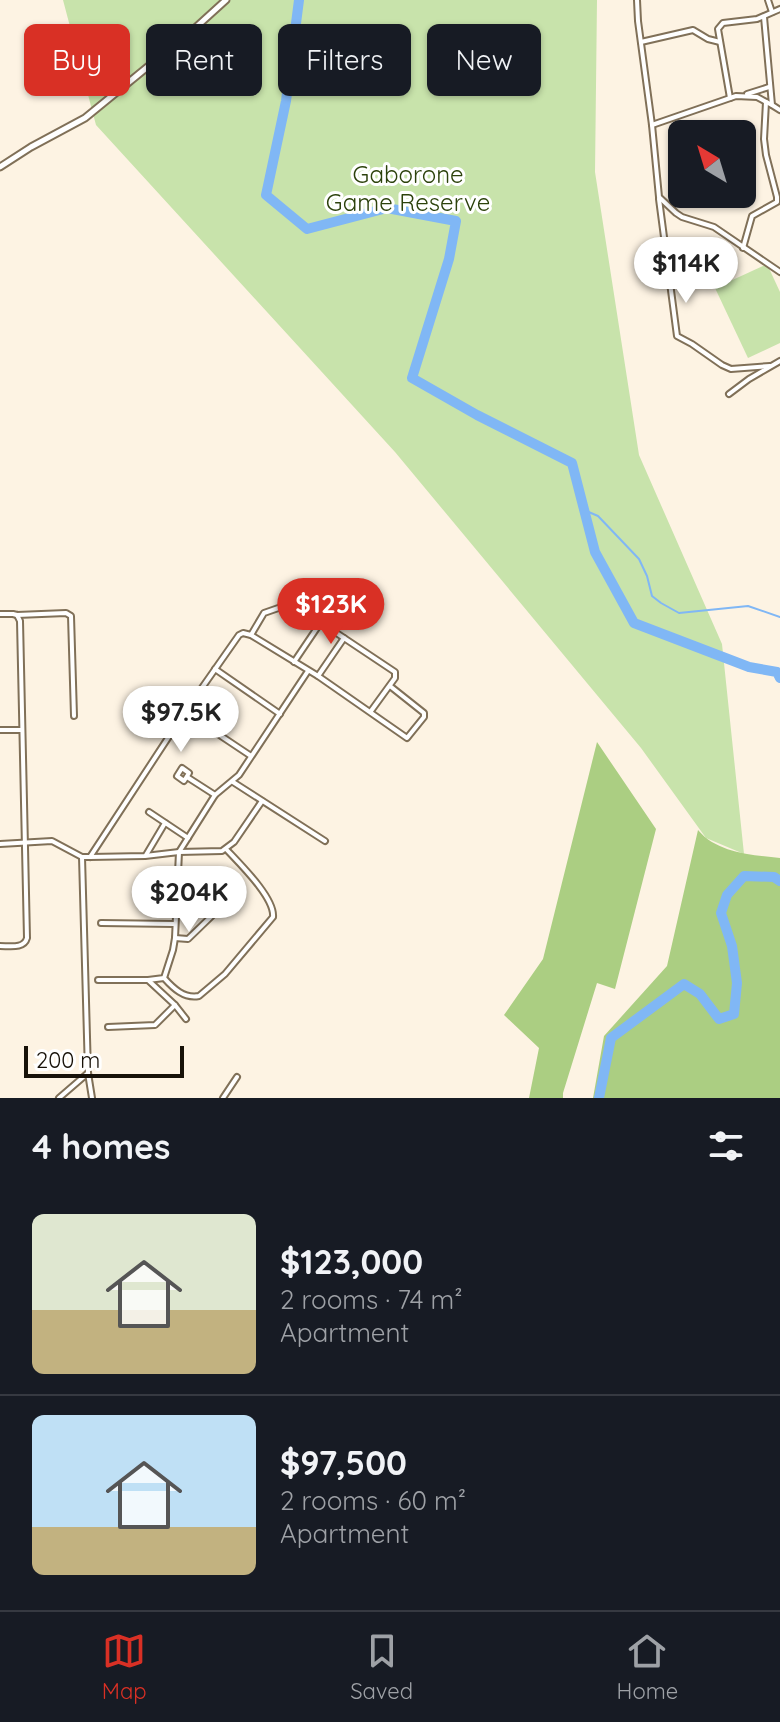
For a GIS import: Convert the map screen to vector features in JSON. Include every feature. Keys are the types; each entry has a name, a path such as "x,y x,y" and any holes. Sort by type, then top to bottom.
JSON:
{"street":[{"path":"0,167 85,118 226,0"},
{"path":"637,0 677,336 731,369 770,366"},
{"path":"768,0 772,12"},
{"path":"730,98 718,29 723,23 748,21 780,9"},
{"path":"743,248 752,216 777,202 764,139 770,87 764,17"},
{"path":"641,42 693,30 720,42"},
{"path":"652,125 770,87"},
{"path":"745,95 757,97 780,110"},
{"path":"659,197 682,217 714,227 780,272"},
{"path":"729,394 780,361"},
{"path":"251,635 261,616 268,611 287,605 296,606 395,672 395,678 371,711"},
{"path":"0,614 66,613 71,616 74,716"},
{"path":"0,946 22,946 27,938 20,621 17,615"},
{"path":"294,662 321,622"},
{"path":"90,857 239,635 251,635 318,676 406,738 424,717 423,711 390,686"},
{"path":"318,676 344,638"},
{"path":"215,669 280,714"},
{"path":"164,978 175,938 179,852 215,795 233,782 308,671"},
{"path":"185,712 251,756"},
{"path":"0,730 22,730"},
{"path":"187,777 215,795"},
{"path":"233,782 325,841"},
{"path":"0,844 52,841 82,857 222,851 234,842 262,801"},
{"path":"149,812 188,838"},
{"path":"145,856 165,823"},
{"path":"164,978 185,996 199,996 225,974 273,917 273,910 259,887 226,849"},
{"path":"82,857 88,1073 92,1098"},
{"path":"175,938 188,939 220,908"},
{"path":"101,923 175,924"},
{"path":"98,980 164,978"},
{"path":"148,980 186,1019"},
{"path":"108,1027 155,1025 175,1005"},
{"path":"59,1098 88,1073"},
{"path":"223,1098 237,1077"}],"green space":[{"name":"Gaborone Game Reserve","path":"63,0 597,0 595,172 639,455 722,644 744,854 706,838 641,748 395,452 96,125 88,96 130,96 130,24 69,24"},
{"path":"767,264 780,292 780,343 748,358 715,288"},
{"path":"597,742 656,829 615,989 597,983 563,1098 529,1098 539,1048 504,1015 543,959"},
{"path":"698,830 725,848 780,858 780,1098 593,1098 604,1036 667,966"}],"waterway":[{"path":"299,0 286,101 266,195 307,229 387,208 456,221 449,259 412,378 572,463 595,552 634,623 749,667 777,672 780,678"},
{"path":"584,510 598,516 639,559 652,596 679,613 748,606 780,617"},
{"path":"599,1098 611,1038 684,984 700,994 719,1019 734,1014 737,983 732,946 721,913 727,895 744,876 774,877 780,881"}]}
